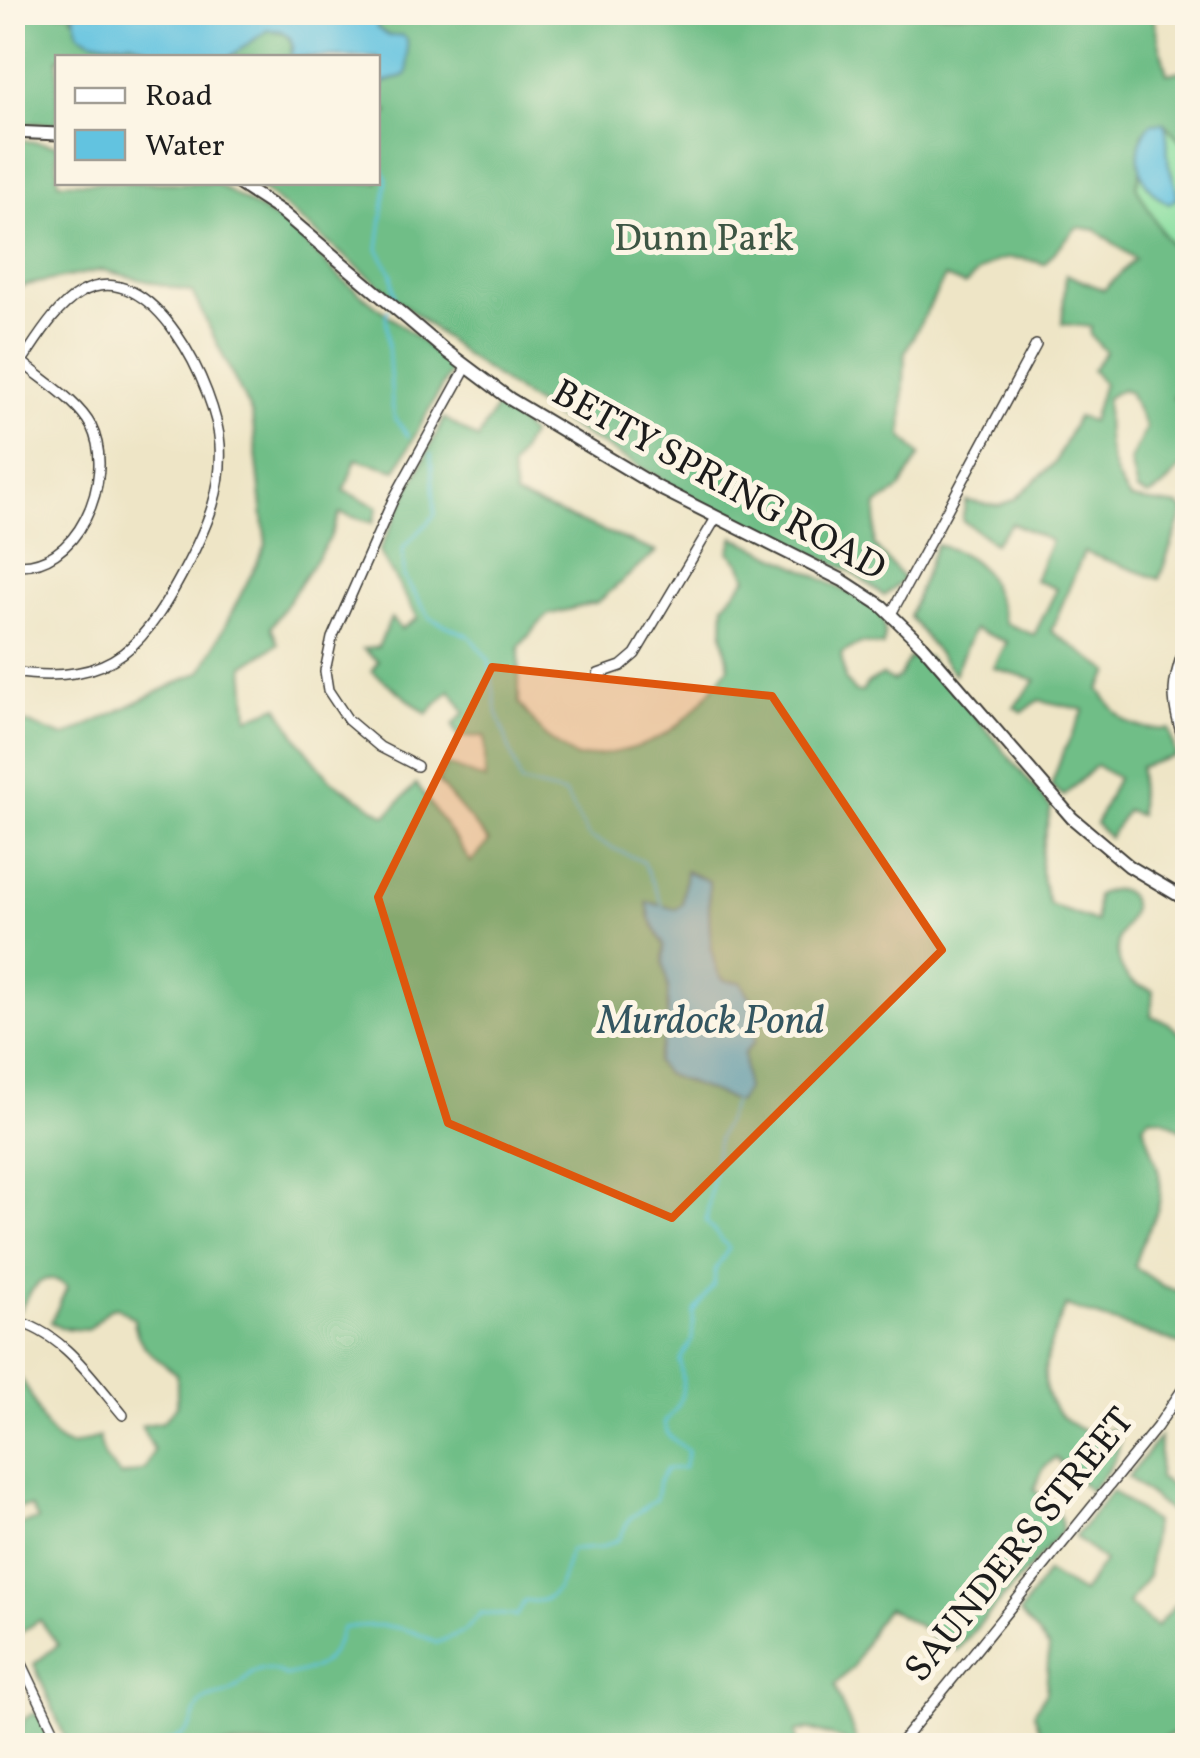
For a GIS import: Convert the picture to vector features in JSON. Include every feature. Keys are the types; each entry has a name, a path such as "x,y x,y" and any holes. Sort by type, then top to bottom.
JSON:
{"street":[{"path":"12,132 55,134"},
{"name":"BETTY SPRING ROAD","path":"241,185 282,212 466,368 565,434 716,518 842,580 891,614 1072,818 1129,866 1188,901"},
{"path":"12,375 78,294 106,286 135,292 154,308 194,360 216,414 221,462 208,524 162,614 147,633 115,658 94,667 53,674 12,672"},
{"path":"891,614 1036,345"},
{"path":"12,564 38,564 64,548 89,508 100,468 97,443 88,422 22,362"},
{"path":"417,766 380,747 354,726 328,690 324,671 332,638 393,500 466,368"},
{"path":"598,674 621,666 636,654 716,518"},
{"path":"1188,640 1172,691 1188,756"},
{"path":"12,1320 35,1326 55,1338 123,1415"},
{"name":"SAUNDERS STREET","path":"898,1746 1157,1427 1188,1382"},
{"path":"12,1643 61,1746"}],"highlighted area":[{"path":"492,667 772,696 942,950 672,1218 448,1123 378,897"}],"green space":[{"path":"12,13 73,13 72,17 106,43 132,42 161,55 55,55 55,124 13,123"},
{"name":"Dunn Park","path":"378,13 1152,13 1167,74 1187,70 1187,164 1183,143 1164,123 1143,133 1136,186 1162,233 1187,265 1187,371 1173,398 1187,405 1187,460 1163,487 1149,496 1137,491 1130,461 1146,428 1129,392 1122,389 1107,398 1107,438 1116,475 1130,499 1179,506 1184,511 1159,579 1084,552 1051,631 1110,672 1099,689 1127,722 1144,728 1169,729 1176,756 1140,767 1139,815 1126,811 1109,838 1096,824 1117,778 1096,765 1064,796 1051,786 1084,710 1039,700 1023,712 1014,707 1036,680 994,668 1007,642 974,629 954,674 909,616 936,545 976,563 990,582 1005,623 1034,635 1057,589 1035,580 1051,541 1012,523 994,543 962,520 966,501 999,506 1015,499 1055,463 1077,417 1092,421 1103,383 1092,370 1106,352 1090,335 1091,327 1062,324 1066,274 1104,290 1135,259 1096,230 1077,227 1044,264 1020,258 1001,260 965,285 945,277 905,352 902,436 920,455 900,489 877,505 874,545 904,579 884,596 850,571 720,513 559,420 469,358 257,185 380,185 380,120 389,112 380,104 383,83 400,77 406,39 389,36 377,28"},
{"path":"268,30 288,37 292,45 290,55 232,55"},
{"path":"1164,123 1183,143 1187,164 1187,265 1162,233 1136,186 1143,133"},
{"path":"13,139 55,145 55,185 218,185 289,227 343,280 453,366 396,470 356,459 344,491 378,507 373,523 340,513 329,540 271,627 278,644 244,666 248,718 278,706 300,742 331,780 386,816 416,784 471,862 489,842 438,782 446,764 485,780 485,736 458,737 453,725 465,712 450,690 427,714 372,671 378,661 363,649 378,647 391,618 401,629 418,618 379,551 444,418 478,439 500,400 530,435 511,469 515,496 656,552 598,602 547,615 519,647 519,703 545,736 576,758 604,754 648,743 681,723 696,708 729,667 723,634 724,604 747,578 729,552 734,537 881,610 883,646 861,643 841,654 845,679 855,692 862,692 882,675 893,681 909,658 927,657 1051,808 1041,867 1050,905 1096,922 1097,895 1120,890 1129,896 1132,911 1118,942 1121,967 1133,983 1153,991 1151,1016 1167,1022 1187,1039 1187,1133 1163,1119 1149,1117 1143,1125 1158,1169 1160,1192 1135,1267 1163,1286 1187,1294 1188,1347 1066,1306 1045,1367 1048,1397 1069,1422 1086,1432 1113,1429 1119,1433 1116,1457 1090,1491 1056,1458 1045,1466 1034,1489 1057,1512 1062,1531 957,1650 941,1648 924,1629 887,1608 853,1667 835,1685 857,1745 810,1729 796,1732 797,1746 68,1745 34,1664 58,1645 40,1620 17,1635 13,1628 13,1593 23,1586 24,1580 17,1575 12,1535 19,1524 38,1520 31,1507 13,1508 13,1372 28,1390 51,1433 71,1446 99,1437 104,1458 121,1476 145,1470 154,1450 141,1426 162,1422 177,1406 177,1374 148,1351 138,1337 134,1319 117,1307 87,1330 60,1328 51,1322 67,1287 58,1281 44,1280 28,1295 20,1310 13,1310 13,718 64,737 202,671 266,545 252,415 192,292 102,270 22,286 13,296"},
{"path":"1160,1437 1159,1478 1187,1497 1187,1526 1128,1477"},
{"path":"1112,1491 1154,1522 1148,1576 1128,1604 1156,1627 1187,1591 1187,1729 1145,1745 1045,1745 1034,1713 1046,1692 1049,1648 1020,1613 1047,1572 1082,1593 1104,1561 1075,1537"},
{"path":"35,1713 41,1717 53,1745 18,1745 24,1719"}],"water":[{"path":"73,12 378,13 377,28 389,36 402,35 407,39 408,71 383,83 380,97 380,55 291,55 290,38 281,31 268,30 232,55 161,55 132,42 106,43 79,33"},
{"path":"1151,123 1164,123 1166,128 1169,165 1177,193 1169,204 1150,189 1140,168 1140,145"},
{"name":"Murdock Pond","path":"686,871 709,881 710,935 719,974 725,980 741,982 752,1000 755,1041 744,1053 746,1089 738,1102 665,1074 656,1062 667,1028 668,987 664,946 647,902 676,909 682,904"}],"waterway":[{"path":"380,163 387,179 378,249 392,274 395,299"},
{"path":"389,309 386,314 392,404 395,418 408,436"},
{"path":"431,454 435,515 403,548 404,577 430,618 469,636 489,660 497,712 521,783 565,794 589,837 643,862 663,906"},
{"path":"156,1746 187,1731 203,1701 230,1692 259,1669 285,1676 323,1663 342,1628 391,1626 436,1643 465,1631 481,1613 517,1616 525,1600 545,1599 558,1588 570,1550 600,1548 619,1539 630,1518 656,1499 666,1469 684,1468 688,1451 668,1435 664,1423 682,1394 680,1360 692,1340 694,1312 714,1285 715,1270 729,1248 706,1222 718,1139 734,1101"}]}
